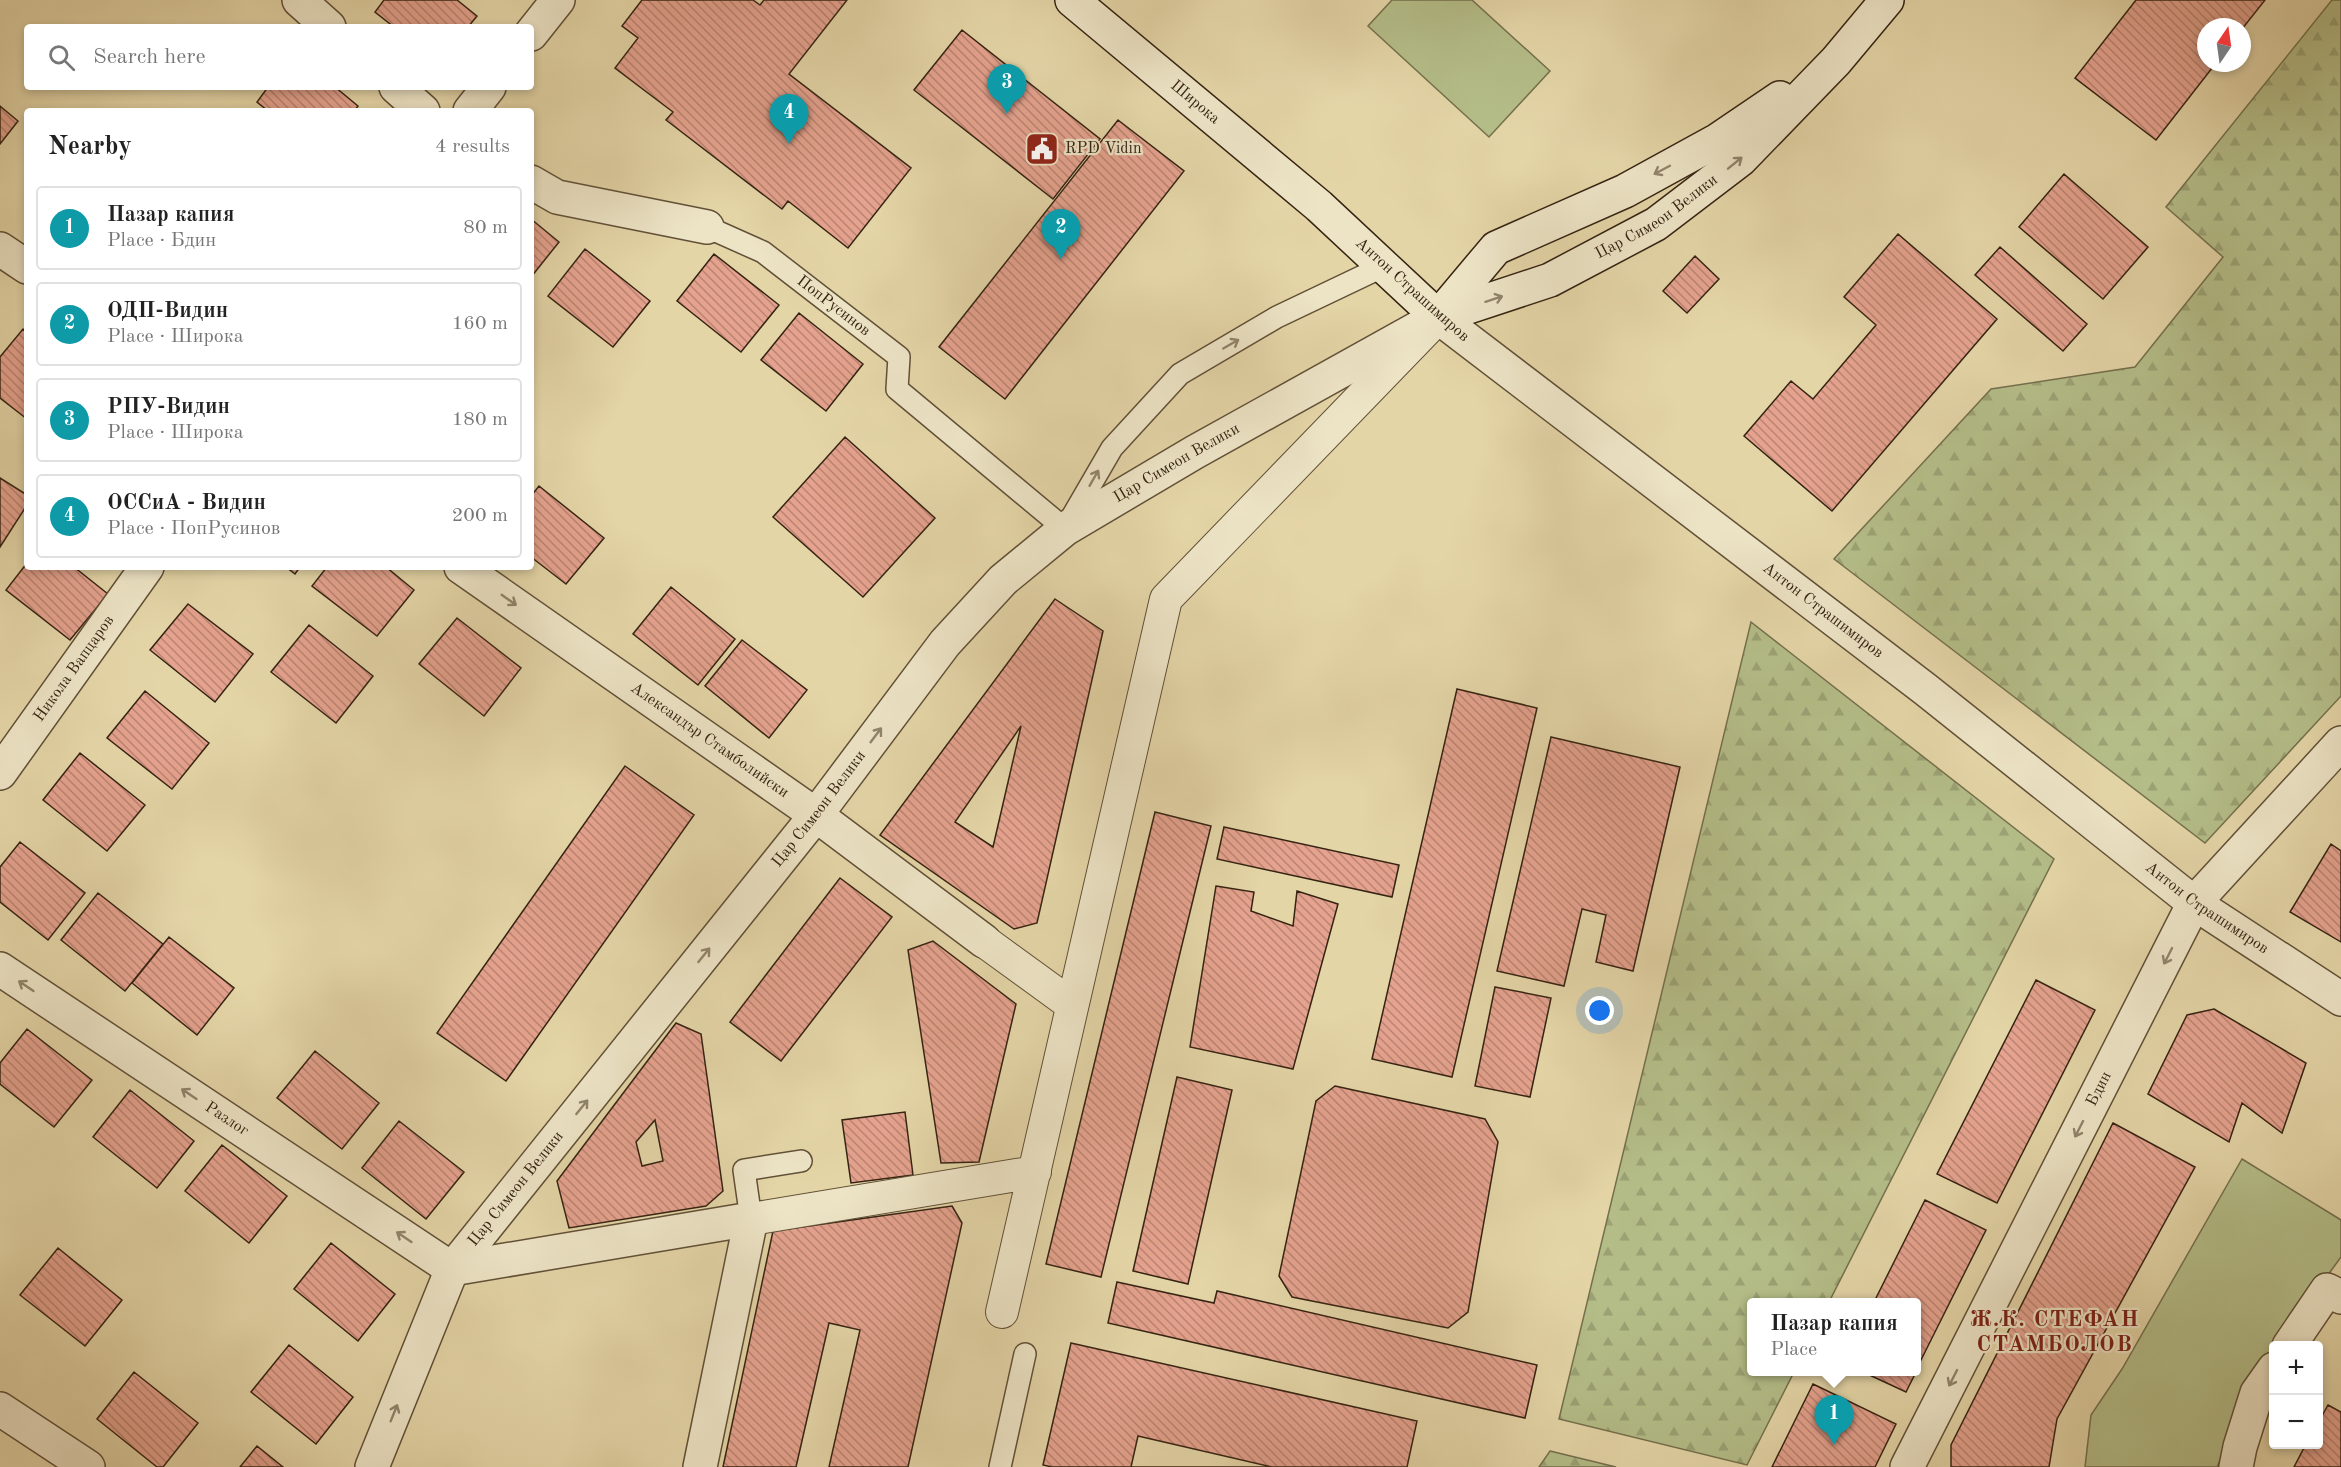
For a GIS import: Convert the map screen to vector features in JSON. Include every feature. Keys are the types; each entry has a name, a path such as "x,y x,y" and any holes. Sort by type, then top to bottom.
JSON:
{"street":[{"path":"299,0 326,24"},
{"path":"534,30 558,0"},
{"name":"Широка","path":"1072,0 1319,206"},
{"name":"Цар Симеон Велики","path":"372,1467 452,1269 816,815 945,643 1003,580 1065,529 1195,452 1438,317 1550,280 1656,224 1740,160 1836,61 1887,0"},
{"name":"Цар Симеон Велики","path":"1438,317 1496,248 1624,191 1718,140 1836,61"},
{"path":"399,90 420,108"},
{"path":"472,108 487,90"},
{"name":"ПопРусинов","path":"534,184 556,197 707,227"},
{"name":"Антон Страшимиров","path":"1319,206 1438,317 1925,689 2194,903 2341,999"},
{"path":"0,249 24,265"},
{"path":"1002,1312 1166,599 1438,317"},
{"name":"Никола Вапцаров","path":"0,773 145,570"},
{"name":"Александър Стамболийски","path":"465,570 816,815 984,940"},
{"name":"Бдин","path":"1907,1467 2194,903 2341,743"},
{"path":"984,940 1072,1005"},
{"name":"Разлог","path":"0,969 452,1269"},
{"path":"452,1269 1035,1172"},
{"path":"700,1467 751,1220"},
{"path":"2292,1341 2327,1290 2341,1297"},
{"path":"2236,1467 2257,1393 2269,1376"},
{"path":"0,1409 88,1467"}],"lane":[{"name":"ПопРусинов","path":"707,227 763,252 899,357 897,389 1065,529"},
{"path":"1065,529 1112,448 1180,374 1277,317 1384,266"},
{"path":"751,1220 744,1170 801,1161"},
{"path":"1000,1467 1025,1354"}],"green space":[{"path":"1392,0 1472,0 1550,71 1489,137 1368,26"},
{"path":"2332,0 2341,0 2341,696 2205,843 1834,559 1991,389 2135,367 2223,257 2166,207"},
{"path":"1751,622 2054,859 1831,1298 1747,1298 1747,1376 1792,1376 1747,1465 1559,1419"},
{"path":"2242,1159 2341,1220 2341,1257 2280,1341 2269,1341 2269,1356 2261,1368 2217,1467 2085,1467 2091,1415 2122,1369"},
{"path":"1550,1451 1616,1467 1539,1467"}],"building":[{"path":"384,0 457,0 477,16 470,24 390,24 375,12"},
{"path":"642,0 753,0 760,5 764,0 847,0 789,74 911,168 848,248 788,201 782,209 666,120 673,112 615,68 638,38 622,26"},
{"path":"2136,0 2265,0 2251,18 2197,18 2197,72 2209,72 2156,140 2075,78"},
{"path":"962,30 1100,139 1053,199 914,90"},
{"path":"266,90 339,90 358,106 356,108 264,108 257,102"},
{"path":"0,106 18,121 0,144"},
{"path":"1118,120 1184,171 1005,399 939,347"},
{"path":"2064,174 2148,247 2103,299 2019,227"},
{"path":"534,221 559,242 534,273"},
{"path":"1898,234 1997,319 1832,511 1744,436 1791,381 1813,399 1876,325 1844,297"},
{"path":"2000,247 2087,324 2063,351 1975,275"},
{"path":"585,249 650,301 613,347 548,296"},
{"path":"714,254 779,305 741,352 677,301"},
{"path":"1695,256 1719,279 1687,313 1663,291"},
{"path":"799,313 863,364 826,411 761,360"},
{"path":"23,329 24,417 0,398 0,357"},
{"path":"845,437 935,518 863,597 773,517"},
{"path":"0,478 24,493 24,510 0,547"},
{"path":"539,486 604,538 566,584 534,559 534,492"},
{"path":"24,567 24,570 78,570 108,594 70,640 6,590"},
{"path":"325,570 390,570 414,590 377,636 312,586"},
{"path":"671,587 735,639 698,685 633,634"},
{"path":"1055,599 1103,631 1037,923 1014,929 880,835","holes":["1021,726 993,847 955,822"]},
{"path":"188,604 253,654 215,702 150,650"},
{"path":"457,618 521,668 484,716 419,664"},
{"path":"309,625 373,676 336,723 271,672"},
{"path":"742,640 807,690 769,738 705,686"},
{"path":"1457,689 1537,708 1452,1077 1372,1059"},
{"path":"145,691 209,743 172,789 107,738"},
{"path":"1551,737 1680,767 1633,971 1596,962 1606,915 1582,909 1564,986 1497,971"},
{"path":"80,753 145,805 107,851 43,800"},
{"path":"625,766 694,815 506,1081 437,1033"},
{"path":"1155,812 1211,826 1101,1277 1046,1264"},
{"path":"1224,827 1399,865 1392,897 1217,859"},
{"path":"20,842 85,893 48,940 0,902 0,867"},
{"path":"2331,844 2341,851 2341,942 2290,912"},
{"path":"840,878 892,917 781,1061 730,1022"},
{"path":"1216,886 1254,892 1251,911 1293,926 1297,891 1338,904 1293,1069 1190,1047"},
{"path":"98,893 163,944 125,991 61,940"},
{"path":"169,937 234,988 197,1035 132,983"},
{"path":"933,941 1016,1004 979,1162 941,1163 908,950"},
{"path":"2036,980 2095,1010 1997,1203 1937,1174"},
{"path":"1495,987 1551,998 1530,1097 1475,1086"},
{"path":"2214,1009 2306,1063 2282,1133 2242,1103 2229,1142 2148,1094 2187,1015"},
{"path":"676,1023 701,1034 723,1191 706,1206 569,1228 557,1181","holes":["655,1120 663,1161 642,1166 636,1142"]},
{"path":"27,1029 92,1080 54,1127 0,1084 0,1063"},
{"path":"315,1051 379,1103 342,1149 277,1098"},
{"path":"1177,1077 1232,1090 1188,1284 1133,1271"},
{"path":"1335,1086 1485,1119 1498,1142 1468,1312 1448,1328 1292,1297 1279,1276 1316,1101"},
{"path":"130,1090 194,1141 157,1188 93,1137"},
{"path":"905,1112 913,1175 851,1183 842,1120"},
{"path":"399,1121 464,1172 426,1219 362,1168"},
{"path":"2113,1123 2195,1167 2057,1419 2049,1467 1951,1467 1951,1445"},
{"path":"222,1145 287,1196 249,1243 185,1191"},
{"path":"1925,1200 1986,1230 1921,1360 1921,1298 1876,1298"},
{"path":"952,1206 962,1223 908,1467 829,1467 860,1330 829,1323 796,1467 723,1467 773,1231"},
{"path":"331,1243 395,1294 358,1341 294,1289"},
{"path":"58,1248 122,1300 85,1346 20,1295"},
{"path":"1117,1282 1214,1303 1217,1291 1537,1365 1525,1418 1108,1323"},
{"path":"1071,1343 1417,1421 1407,1467 1052,1467 1043,1465"},
{"path":"289,1345 353,1397 316,1444 251,1392"},
{"path":"134,1372 198,1423 163,1467 157,1467 97,1419"},
{"path":"1872,1376 1914,1376 1906,1392"},
{"path":"1813,1384 1896,1424 1875,1467 1772,1467"},
{"path":"2328,1405 2341,1412 2341,1467 2294,1467 2303,1449 2323,1449 2323,1414"},
{"path":"1138,1436 1272,1467 1131,1467"},
{"path":"257,1446 283,1467 240,1467"}],"place":[{"name":"РПУ-Видин","path":"1007,114"},
{"name":"ОССиА - Видин","path":"789,144"},
{"name":"RPD Vidin","path":"1042,149"},
{"name":"ОДП-Видин","path":"1061,259"},
{"name":"Пазар капия","path":"1834,1445"}],"district":[{"name":"Ж.К. СТЕФАН СТАМБОЛОВ","path":"2055,1332"}]}
